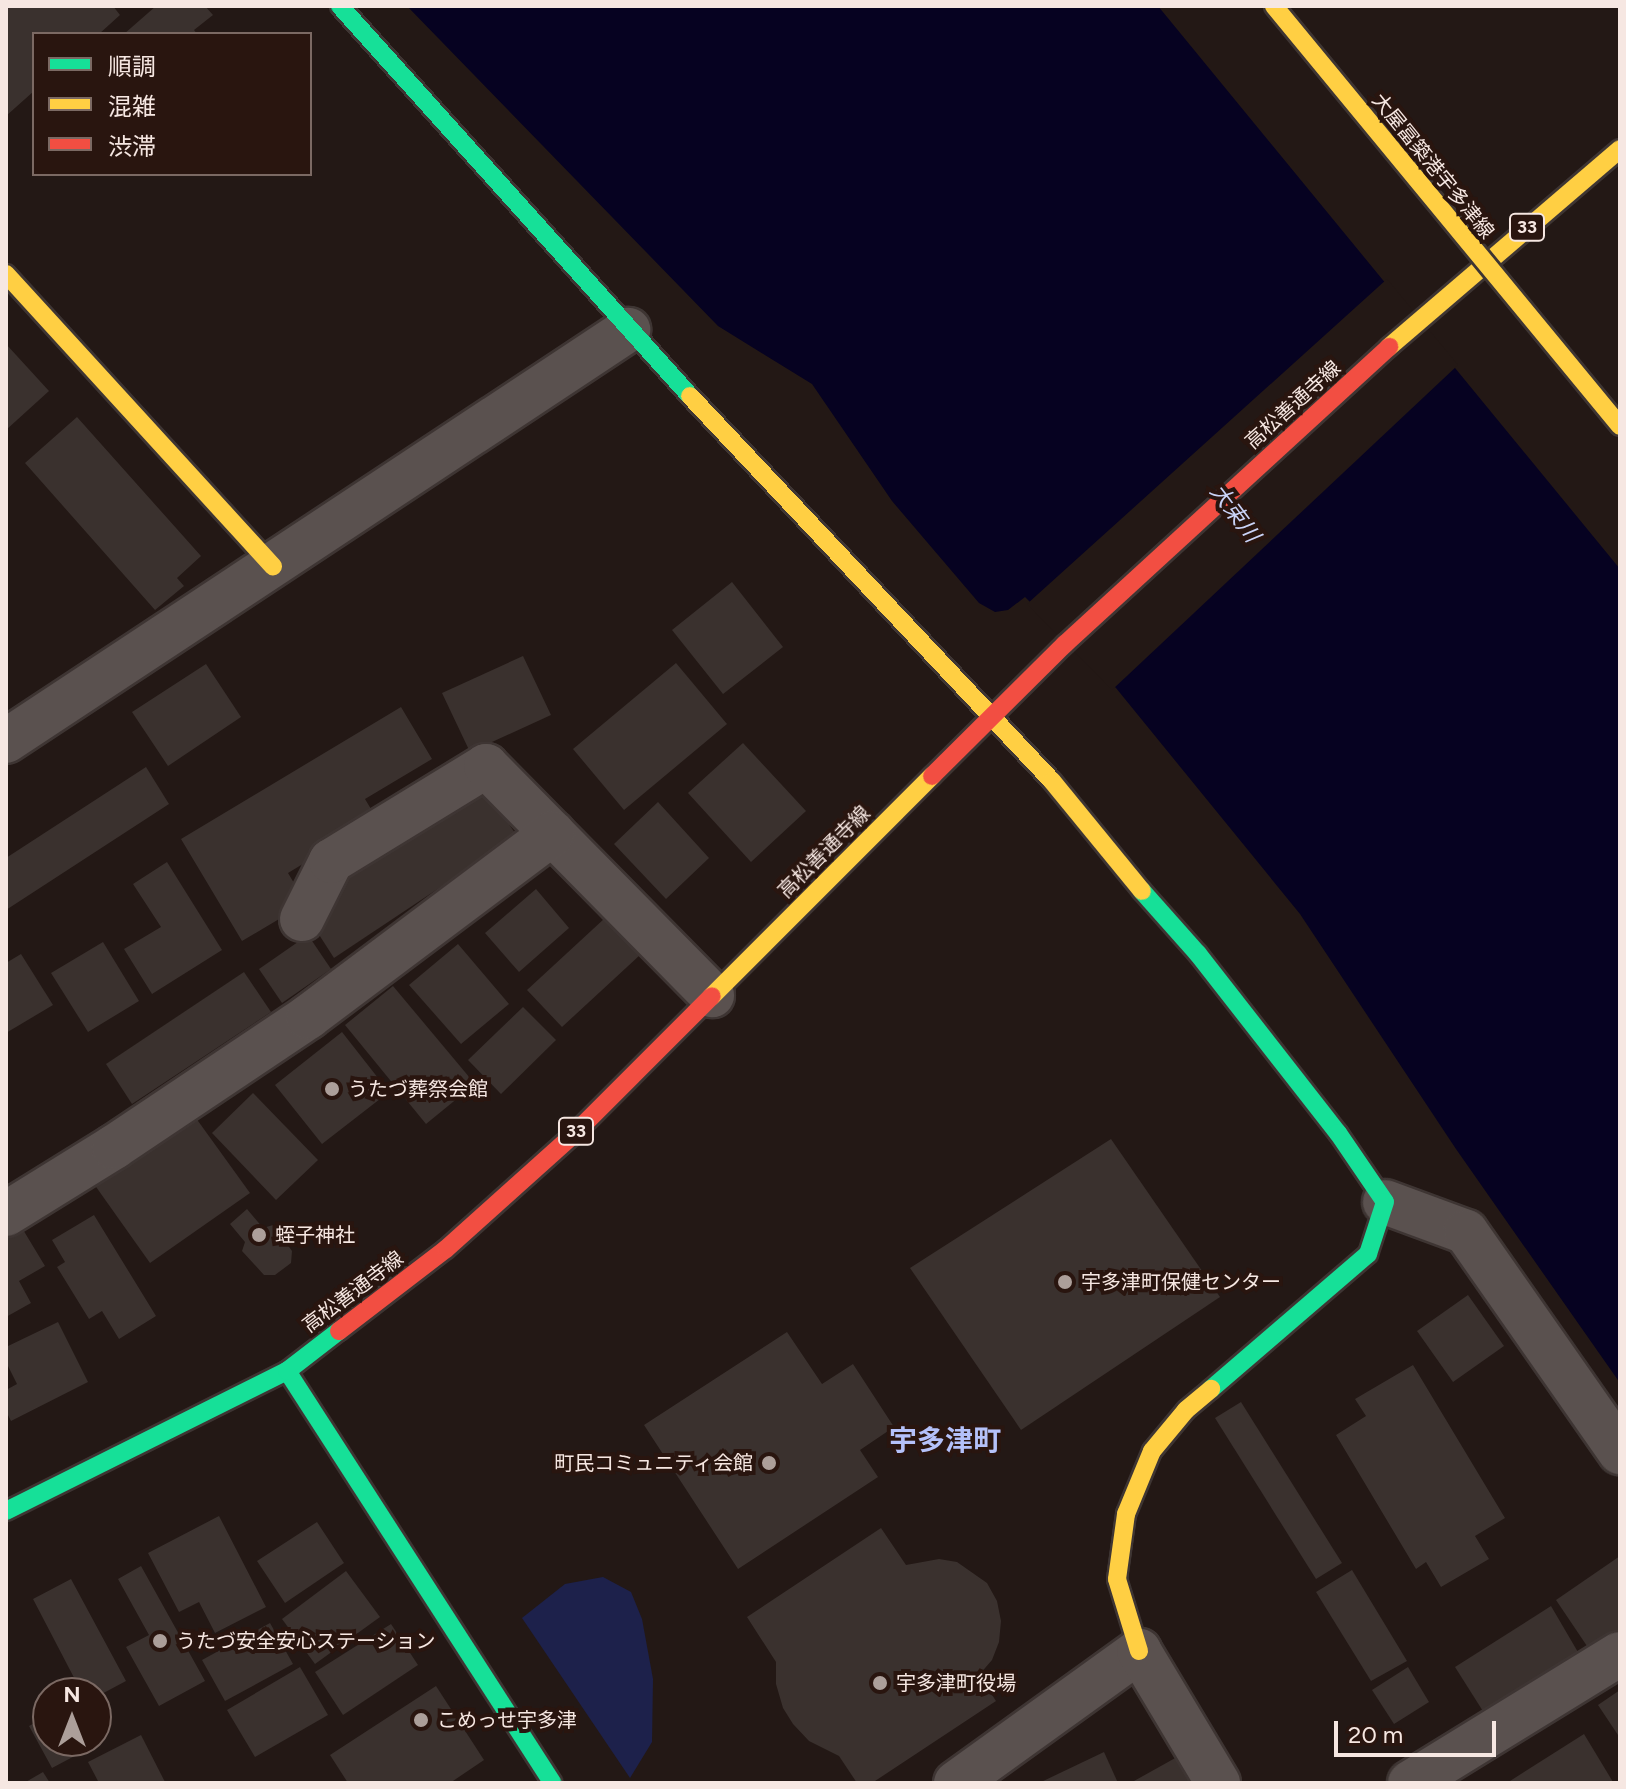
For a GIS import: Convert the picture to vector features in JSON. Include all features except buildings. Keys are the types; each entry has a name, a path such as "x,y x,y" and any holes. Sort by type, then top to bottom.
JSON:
{"street":[{"path":"340,6 628,330 992,713 1198,954 1338,1133 1385,1202 1466,1232 1620,1452"},
{"name":"大屋冨築港宇多津線","path":"1274,6 1620,426"},
{"name":"高松善通寺線","path":"6,1511 287,1371 457,1239 571,1137 992,713 1065,644 1434,306 1620,149"},
{"path":"9,284 273,566"},
{"path":"6,741 628,330"},
{"path":"302,919 331,861 486,766 712,995"},
{"path":"6,1214 114,1147 308,1017 553,833"},
{"path":"1218,1783 1139,1651 1117,1579 1126,1514 1152,1451 1186,1410 1368,1254 1385,1202"},
{"path":"287,1371 553,1783"},
{"path":"956,1783 1139,1651"},
{"path":"1410,1783 1620,1654"}],"shaded area":[{"path":"603,1577 631,1592 642,1619 653,1679 652,1742 630,1778 522,1618 565,1584"}],"water":[{"name":"大束川","path":"407,6 1158,6 1620,569 1620,1383 1456,1149 1300,914 1116,688 1025,597 1008,610 995,612 979,603 892,501 812,384 718,326"}],"pier":[{"path":"1387,279 1458,365 1112,690 1027,604"}],"traffic: fast":[{"path":"340,6 690,396"},
{"path":"1142,891 1198,954 1338,1133 1385,1202 1368,1254 1211,1389"},
{"path":"6,1511 287,1371 339,1331"},
{"path":"287,1371 553,1783"}],"traffic: slow":[{"path":"1274,6 1620,426"},
{"path":"1389,347 1620,149"},
{"path":"6,274 273,566"},
{"path":"690,396 1052,781 1142,891"},
{"path":"712,996 932,776"},
{"path":"1139,1651 1117,1579 1126,1514 1152,1451 1186,1410 1211,1389"}],"traffic: jam":[{"path":"932,776 1065,644 1389,347"},
{"path":"339,1331 446,1249 571,1137 712,996"}],"place":[{"name":"うたづ葬祭会館","path":"332,1089"},
{"name":"蛭子神社","path":"259,1235"},
{"name":"宇多津町保健センター","path":"1065,1282"},
{"name":"町民コミュニティ会館","path":"769,1463"},
{"name":"うたづ安全安心ステーション","path":"160,1641"},
{"name":"宇多津町役場","path":"880,1683"},
{"name":"こめっせ宇多津","path":"421,1720"}],"district":[{"name":"宇多津町","path":"945,1440"}]}
